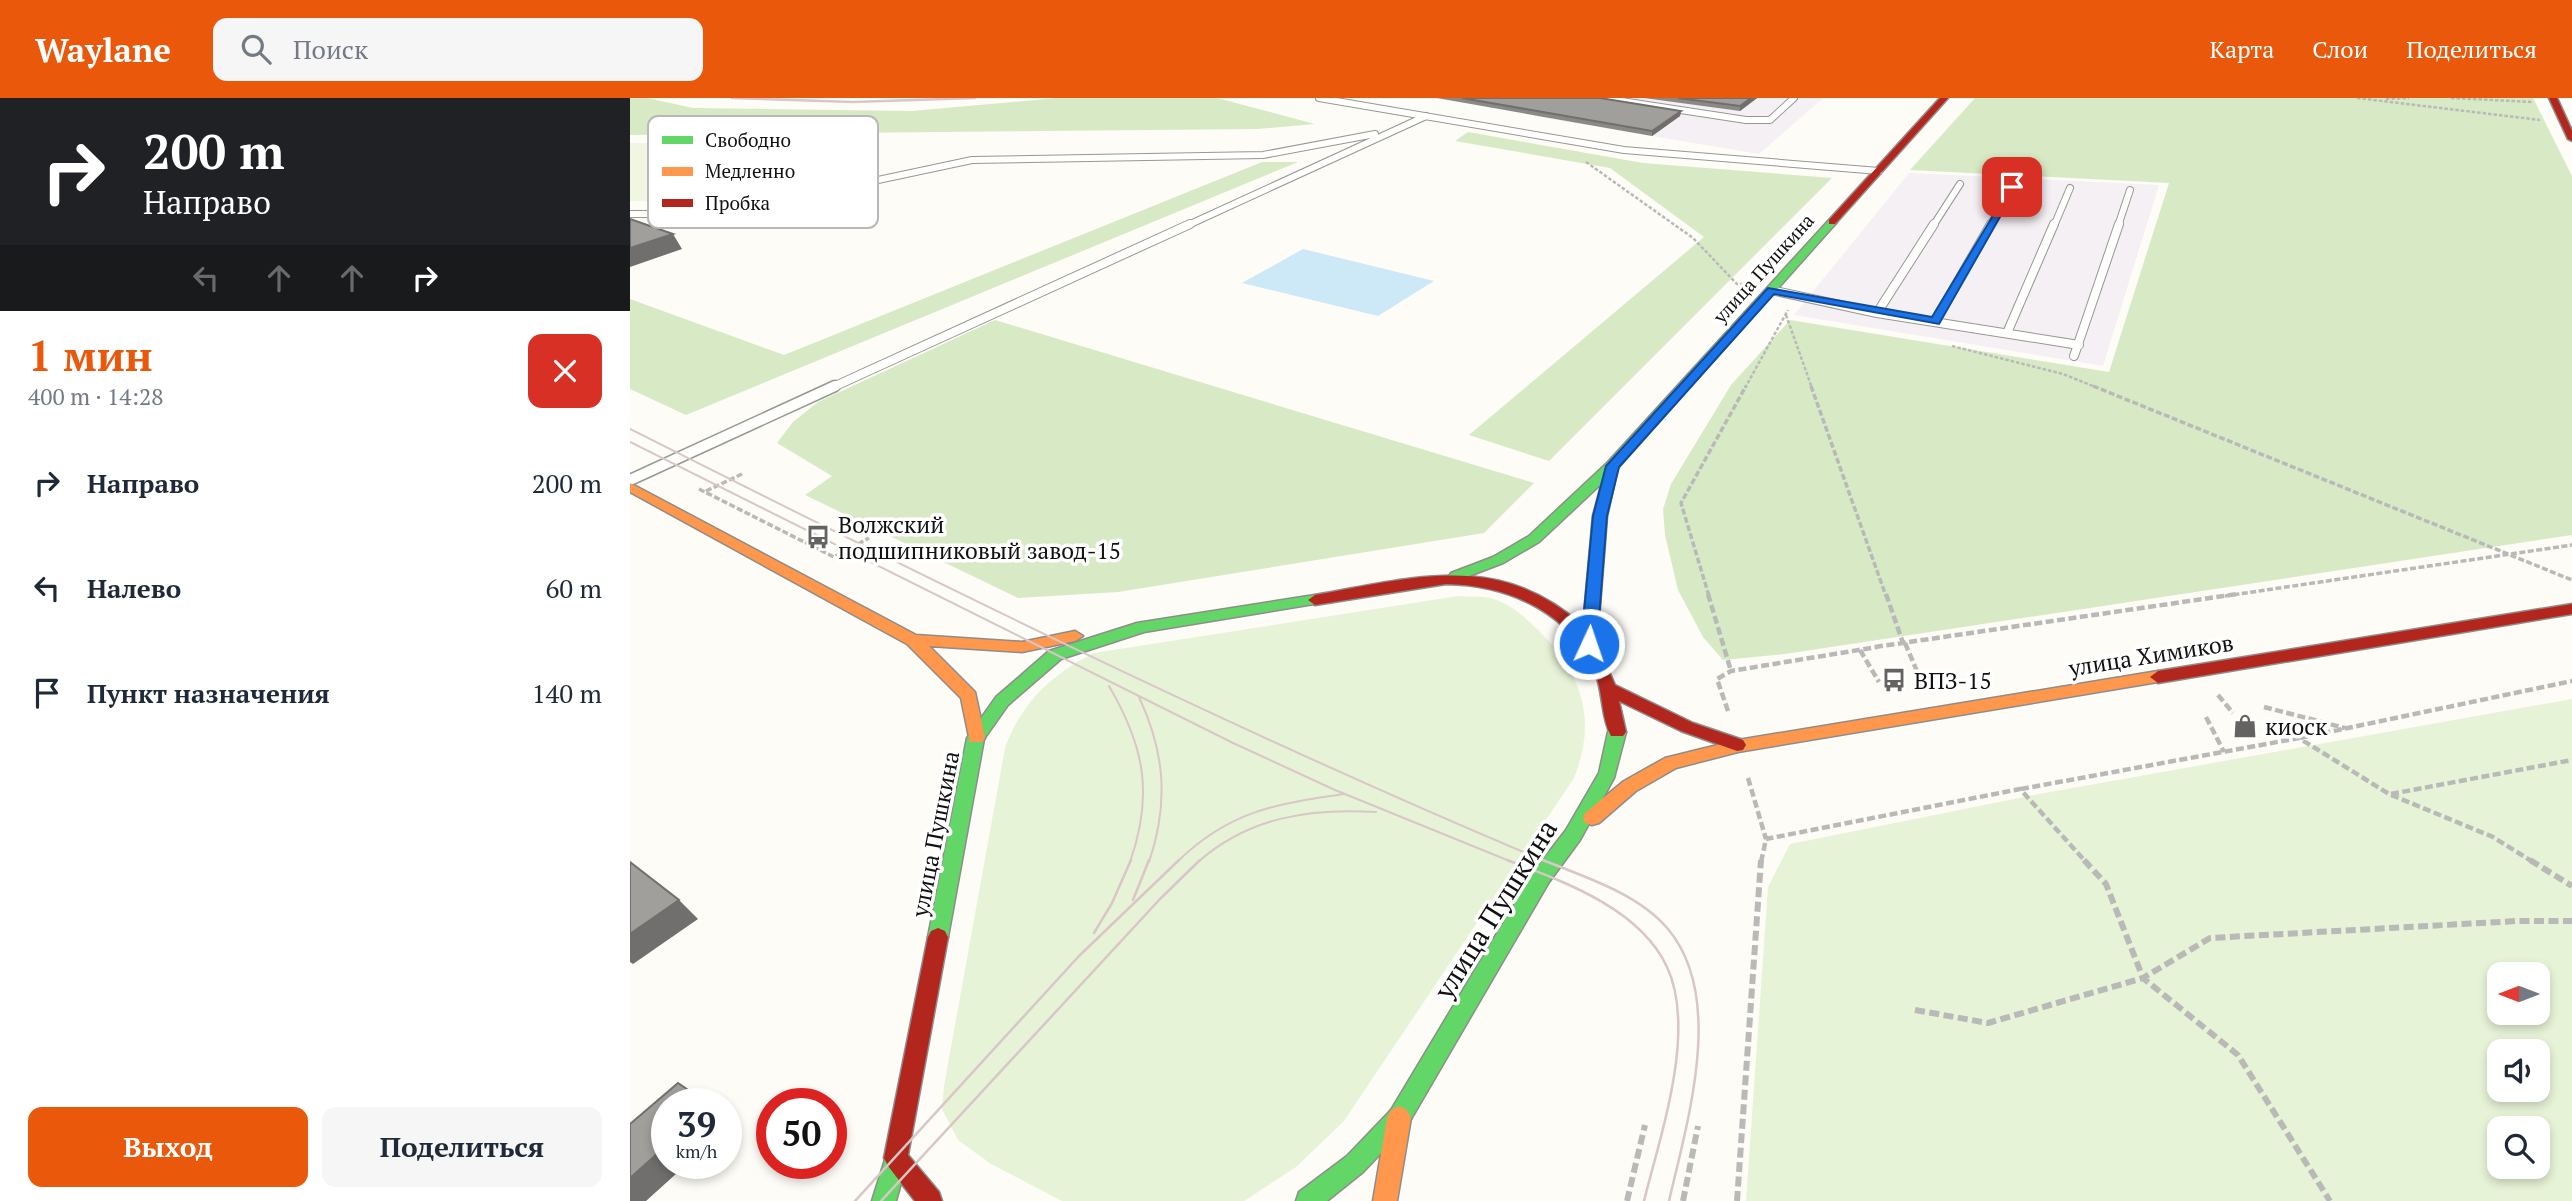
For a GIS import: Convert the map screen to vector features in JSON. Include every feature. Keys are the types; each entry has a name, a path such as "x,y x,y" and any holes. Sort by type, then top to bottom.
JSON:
{"main road":[{"name":"улица Пушкина","path":"884,1201 896,1158 976,738 1002,701 1055,655 1142,627 1448,579 1498,560 1534,539 1612,466 1944,98"},
{"path":"2554,101 2568,124 2572,139"},
{"name":"улица Пушкина","path":"1589,644 1600,516 1612,466"},
{"path":"630,487 913,640 969,695 976,738"},
{"name":"улица Пушкина","path":"1308,1201 1355,1164 1399,1118 1542,876 1573,835 1608,773 1617,733 1610,689 1589,644 1566,618 1535,598 1494,583 1448,579"},
{"name":"улица Химиков","path":"1573,835 1630,786 1671,763 1738,746 2572,609"},
{"path":"913,640 986,647 1022,647 1056,638 1142,627"},
{"name":"улица Химиков","path":"1610,689 1692,732 1738,746"},
{"path":"1385,1201 1399,1118"},
{"path":"896,1158 930,1201"}],"lane":[{"path":"1319,98 1624,150 1879,170"},
{"path":"1602,98 1746,120 1770,120 1794,98"},
{"path":"630,480 1426,117"},
{"path":"878,180 972,160 1263,155 1396,130"},
{"path":"1877,313 1961,184"},
{"path":"1935,321 2012,187"},
{"path":"2007,333 2070,188"},
{"path":"2074,356 2130,190"},
{"path":"630,214 648,214"},
{"path":"1773,289 1877,313 2079,345"}],"path":[{"path":"2357,98 2568,124"},
{"path":"2366,99 2409,98"},
{"path":"2451,98 2554,101"},
{"path":"1586,143 1572,152 1693,238 1737,284 1773,289"},
{"path":"1731,671 1681,503 1797,296"},
{"path":"1786,314 1798,315"},
{"path":"1786,314 1919,676"},
{"path":"1942,344 2063,374 2572,580"},
{"path":"705,492 741,474"},
{"path":"699,489 834,558 869,538"},
{"path":"1731,722 1717,679 1731,671 2572,545"},
{"path":"1860,650 1879,682"},
{"path":"1766,839 2299,738 2572,681"},
{"path":"2264,707 2347,728"},
{"path":"2206,717 2224,752"},
{"path":"2299,738 2389,794 2493,837 2572,886"},
{"path":"2389,794 2572,760"},
{"path":"1737,1201 1758,874 1766,839 1748,778"},
{"path":"2021,789 2106,884 2143,978 2238,1055 2330,1201"},
{"path":"1915,1010 1988,1023 2143,978 2210,937 2518,920 2572,920"},
{"path":"1627,1201 1645,1125"},
{"path":"1683,1201 1698,1126"}],"shaded area":[{"path":"1431,98 1823,98 1759,154 1533,116 1537,113 1488,104 1484,106"},
{"path":"1909,173 2159,185 2103,366 1794,315"}],"green space":[{"path":"630,98 647,98 693,108 912,111 1057,98 1217,98 1315,124 1257,129 878,133 878,116 648,116 648,135 630,135"},
{"path":"1975,98 2533,98 2572,176 2572,535 1785,654 1723,660 1703,637 1678,590 1665,535 1663,509 1671,484 1731,385 1790,320 2109,372 2169,183 1910,170"},
{"path":"1468,132 1643,163 1832,178 1549,461 1469,435 1704,237 1610,168 1455,141"},
{"path":"630,143 648,143 648,201 630,201"},
{"path":"1262,162 1298,162 686,415 630,389 630,299 784,355"},
{"path":"995,320 1534,483 1484,533 1118,592 1018,598 805,495 832,476 777,443 793,422 818,402"},
{"path":"1458,596 1491,598 1505,604 1528,621 1554,647 1566,664 1582,699 1585,718 1581,757 1574,778 1344,1121 1296,1167 1244,1201 1062,1201 991,1164 958,1140 942,1109 944,1086 1005,748 1020,717 1040,692 1065,670 1094,653"},
{"path":"2572,699 2572,1201 1746,1201 1768,887 1790,844 2039,794"}],"water":[{"path":"1303,249 1434,281 1378,316 1242,283"}],"building":[{"path":"1462,98 1600,98 1681,111 1652,131"},
{"path":"1678,98 1751,98 1740,106"},
{"path":"630,219 648,225 648,228 673,234 630,248"},
{"path":"630,862 679,900 630,934"},
{"path":"678,1083 685,1088 672,1088"},
{"path":"651,1106 651,1159 630,1178 630,1124"}],"tram line":[{"path":"630,429 1199,708 1547,862"},
{"path":"630,442 1233,743 1335,790 1509,861"},
{"path":"1109,686 1130,729 1142,771 1142,814 1130,862"},
{"path":"1139,697 1154,738 1161,778 1160,819 1149,862"},
{"path":"1177,862 1215,831 1234,821 1275,806 1344,794"},
{"path":"1198,862 1218,847 1259,825 1304,814 1376,812"},
{"path":"1094,933 1112,903 1131,860"},
{"path":"1133,900 1149,860"},
{"path":"855,1201 1079,956 1179,860"},
{"path":"881,1201 1160,899 1200,860"},
{"path":"1543,860 1610,887 1642,905 1668,929 1685,957 1695,990 1699,1025 1697,1061 1685,1135 1669,1201"},
{"path":"1509,861 1575,888 1619,913 1655,946 1667,967 1675,993 1677,1052 1673,1084 1644,1201"}],"railway":[{"path":"732,98 853,102 975,98"}],"traffic: fast":[{"path":"1456,576 1498,560 1534,539 1612,466 1832,222"},
{"path":"938,937 976,738 1002,701 1055,655 1142,627 1315,600"},
{"path":"1308,1201 1355,1164 1399,1118 1542,876 1573,835 1608,773 1617,732"},
{"path":"884,1201 896,1158"}],"traffic: slow":[{"path":"630,487 913,640 969,696 976,738"},
{"path":"913,640 1022,647 1075,636"},
{"path":"1592,818 1630,786 1671,763 1738,746 2158,677"},
{"path":"1385,1201 1399,1118"}],"traffic: jam":[{"path":"1832,222 1944,98"},
{"path":"2553,98 2572,139"},
{"path":"1589,644 1600,516 1612,467"},
{"path":"1315,600 1446,579 1485,582 1527,596 1564,617 1590,646 1608,688 1617,732"},
{"path":"2158,677 2572,609"},
{"path":"1610,689 1687,727 1737,745"},
{"path":"930,1201 896,1158 938,937"}],"place":[{"name":"Волжский подшипниковый завод-15","path":"818,537"},
{"name":"ВПЗ-15","path":"1894,680"},
{"name":"киоск","path":"2245,726"}],"route":[{"path":"1589,644 1600,516 1612,466 1771,290 1877,313 1935,321 2012,187"}]}
